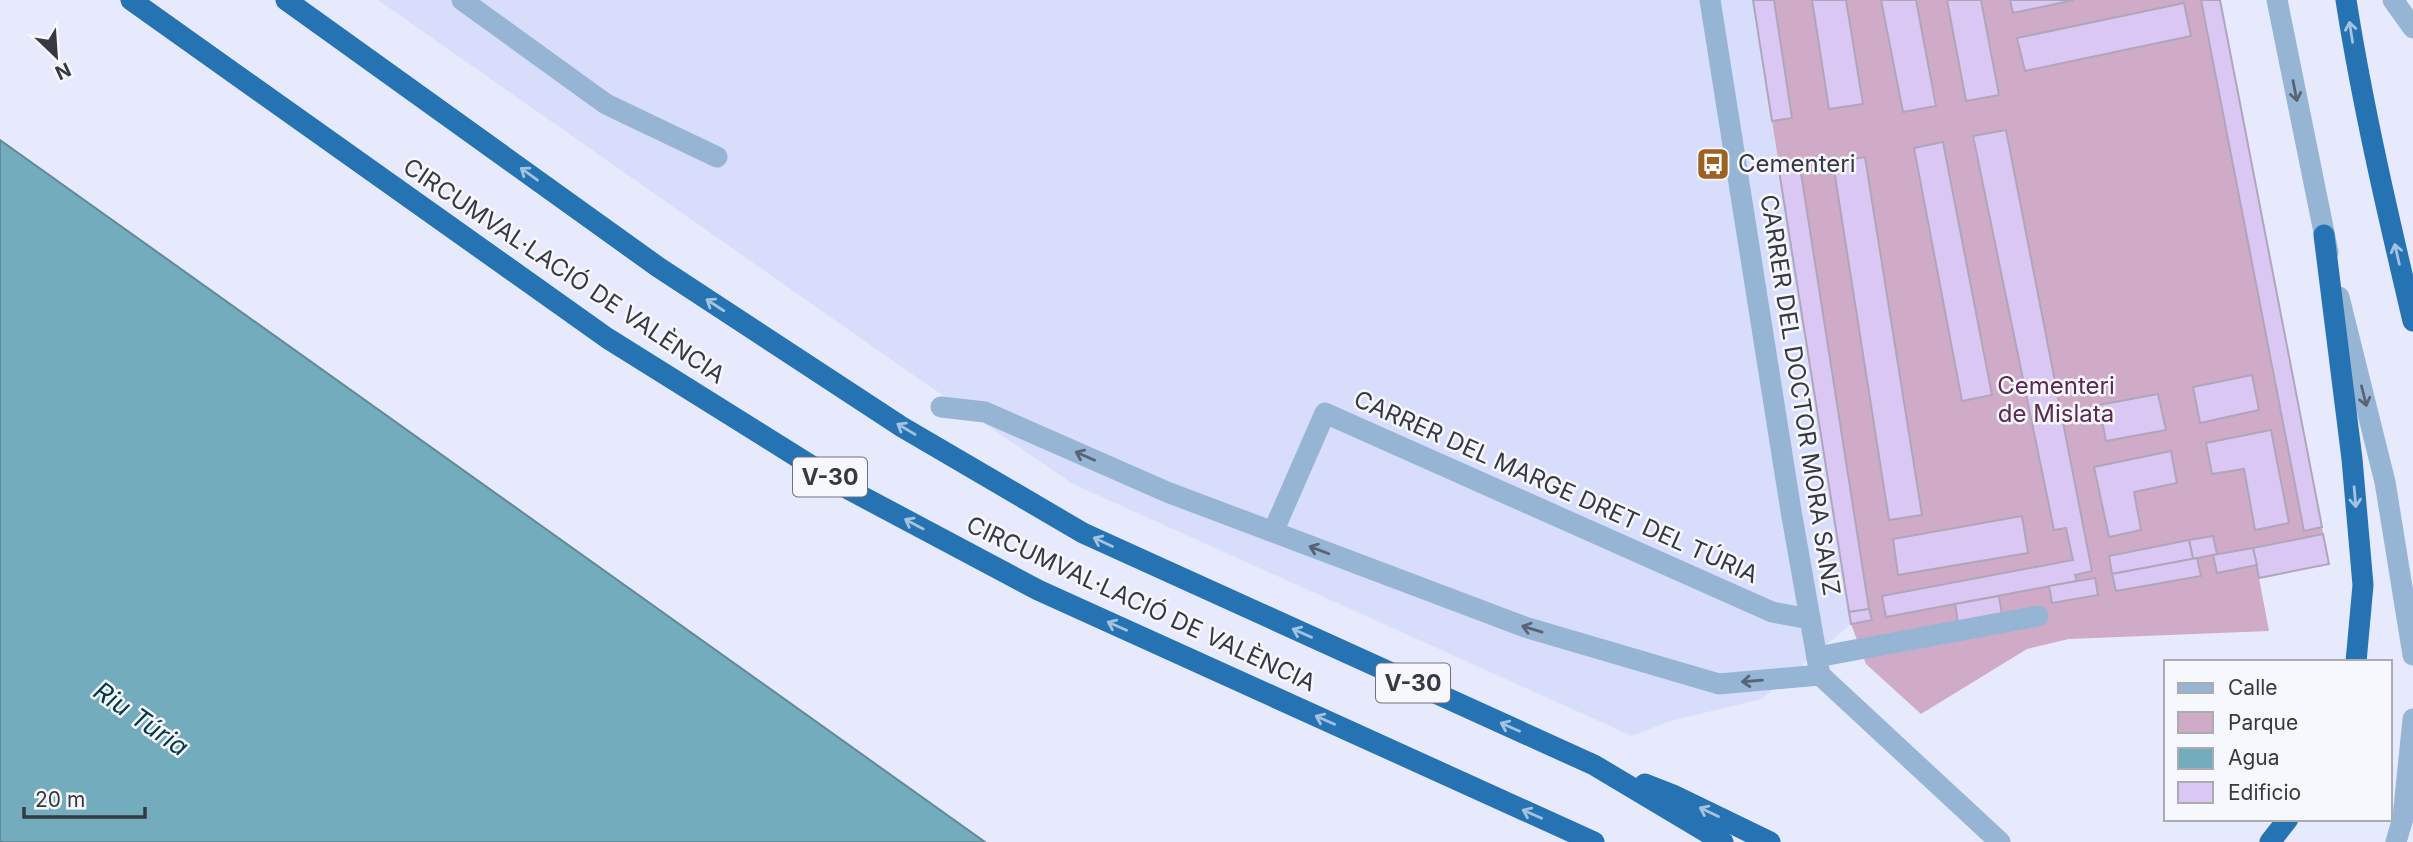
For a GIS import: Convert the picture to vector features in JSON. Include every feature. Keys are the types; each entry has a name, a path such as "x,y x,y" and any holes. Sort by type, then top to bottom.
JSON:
{"highway":[{"name":"CIRCUMVAL·LACIÓ DE VALÈNCIA","path":"131,0 607,338 850,490 1038,590 1594,842"},
{"name":"CIRCUMVAL·LACIÓ DE VALÈNCIA","path":"286,0 658,267 902,427 1071,526 1219,596 1594,765 1723,842"},
{"path":"2346,0 2354,52 2413,321"},
{"path":"2324,235 2352,459 2363,585 2356,660"},
{"path":"1594,765 1673,794 1770,842"},
{"path":"2270,842 2286,821"}],"street":[{"path":"462,0 606,104 717,157"},
{"name":"CARRER DEL DOCTOR MORA SANZ","path":"1710,0 1818,666"},
{"path":"2277,0 2324,235 2385,482 2413,655"},
{"path":"2393,0 2413,28"},
{"path":"941,407 985,412 1167,492 1525,627 1719,684 1818,666 2038,617"},
{"name":"CARRER DEL MARGE DRET DEL TÚRIA","path":"1273,533 1325,413 1772,612 1810,619"},
{"path":"1818,666 1850,705 2000,842"},
{"path":"2396,842 2403,818 2413,719"}],"shaded area":[{"path":"378,0 1753,0 1851,624 1762,699 1670,721 1632,736 1073,484"}],"green space":[{"name":"Cementeri de Mislata","path":"1753,0 2220,0 2329,564 2259,578 2269,631 2069,639 2027,649 1921,714 1866,664 1851,624"}],"water":[{"name":"Riu Túria","path":"0,140 985,842 0,842"}],"building":[{"path":"1753,0 1774,0 1792,118 1772,121"},
{"path":"1812,0 1846,0 1863,104 1829,109"},
{"path":"1881,0 1916,0 1936,106 1903,112"},
{"path":"1947,0 1981,0 1999,95 1966,101"},
{"path":"2010,0 2074,0 2013,13"},
{"path":"2201,0 2220,0 2322,527 2304,531"},
{"path":"2184,3 2191,36 2025,71 2017,38"},
{"path":"2006,130 2092,571 2075,575 2077,581 1886,617 1882,596 2073,560 2066,528 2054,530 1973,136"},
{"path":"1943,142 1992,395 1962,401 1914,148"},
{"path":"1865,157 1922,515 1889,520 1833,163"},
{"path":"1799,160 1869,609 1849,612 1778,164"},
{"path":"2252,375 2259,410 2200,423 2193,387"},
{"path":"2158,394 2166,430 2106,441 2099,405"},
{"path":"2271,430 2289,523 2255,530 2244,469 2212,474 2206,443"},
{"path":"2171,451 2177,483 2134,492 2141,530 2109,537 2094,467"},
{"path":"2022,516 2028,553 1898,575 1893,539"},
{"path":"2323,534 2329,564 2259,578 2253,548"},
{"path":"2213,536 2217,554 2193,559 2189,540"},
{"path":"2189,540 2193,559 2112,574 2109,556"},
{"path":"2253,548 2257,565 2217,573 2213,555"},
{"path":"2197,558 2201,576 2116,591 2112,574"},
{"path":"2095,578 2098,595 2052,603 2049,586"},
{"path":"1999,596 2002,615 1958,623 1955,604"},
{"path":"1869,609 1872,620 1851,624 1849,612"}],"place":[{"name":"Cementeri","path":"1713,164"}]}
